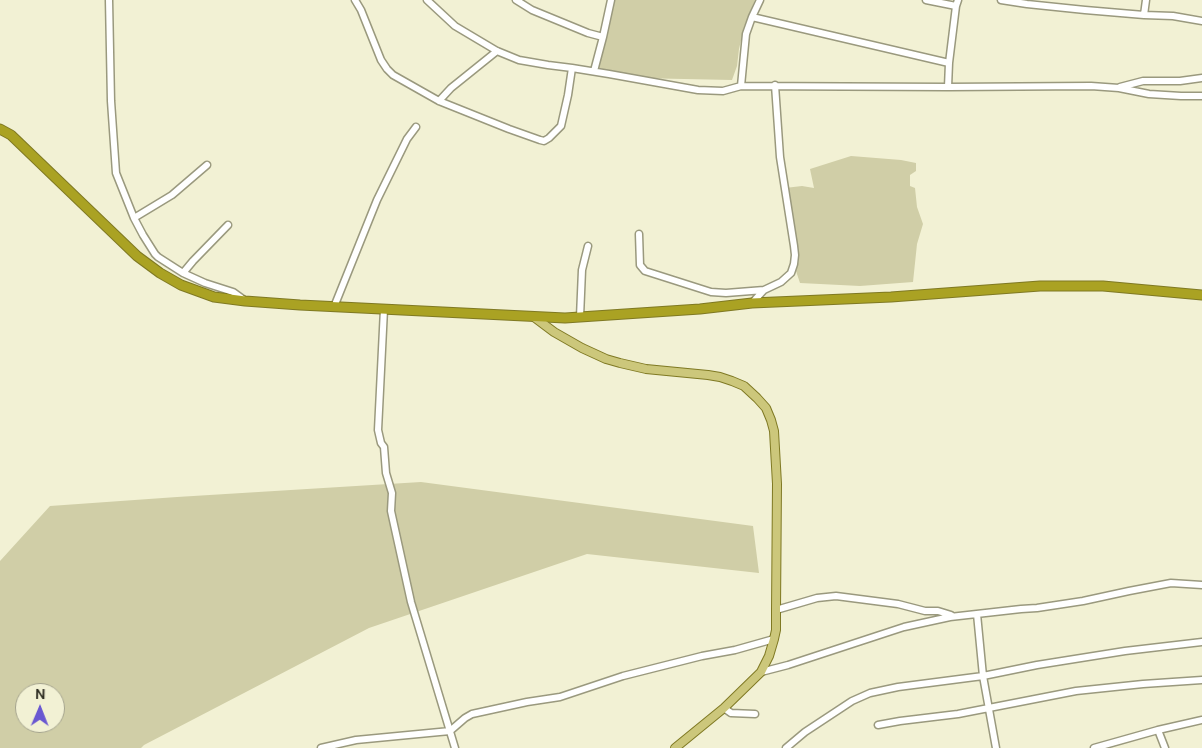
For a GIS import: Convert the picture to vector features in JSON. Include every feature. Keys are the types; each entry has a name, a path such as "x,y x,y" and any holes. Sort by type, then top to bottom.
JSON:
{"highway":[{"path":"0,129 11,135 136,256 181,285 214,297 245,301 384,310 534,317 580,317 691,310 752,303 891,298 1008,288 1103,286 1202,295"}],"main road":[{"path":"534,317 554,332 606,359 655,370 720,377 744,386 766,408 771,420 776,448 777,484 776,630 774,640 761,672 724,708 675,748"}],"street":[{"path":"109,0 111,101 116,173 134,218 155,254 183,273 205,283 233,292 245,301"},
{"path":"355,0 361,10 381,60 387,69 399,79 439,101 540,140 547,140 552,137 561,126 572,68"},
{"path":"427,0 455,26 497,50 525,61 594,71 698,90 723,91 741,86 775,85 1091,86 1119,88 1149,94 1202,96"},
{"path":"516,0 532,10 588,33 603,37"},
{"path":"594,71 611,0"},
{"path":"741,86 746,34 760,0"},
{"path":"926,0 957,3 949,63 948,87"},
{"path":"1001,0 1056,7 1173,16 1202,21"},
{"path":"1144,15 1146,0"},
{"path":"752,18 949,63"},
{"path":"439,101 451,88 497,50"},
{"path":"1119,88 1143,81 1202,78"},
{"path":"640,234 640,265 645,271 711,292 726,293 764,290 781,282 791,273 795,255 780,157 775,85"},
{"path":"334,307 378,200 407,139 416,127"},
{"path":"134,218 172,195 207,166"},
{"path":"183,273 228,225"},
{"path":"580,317 582,270 588,246"},
{"path":"752,303 764,290"},
{"path":"384,310 378,430 384,447 386,473 392,493 391,511 411,602 455,748"},
{"path":"761,672 806,660 904,627 954,616 1021,608 1037,608 1083,601 1171,583 1202,584"},
{"path":"776,610 817,598 836,596 898,604 925,611 938,611 954,616"},
{"path":"977,614 983,676 996,748"},
{"path":"320,748 356,740 450,732 472,714 560,697 623,676 774,640"},
{"path":"786,748 805,732 852,701 870,693 898,687 983,676 1125,651 1202,642"},
{"path":"878,725 958,714 1076,691 1202,680"},
{"path":"724,708 731,713 755,714"},
{"path":"1094,748 1202,720"},
{"path":"1158,730 1165,748"}],"shaded area":[{"path":"612,0 755,0 744,27 737,66 732,80 636,78 602,72 602,69 597,68"},
{"path":"851,156 916,163 916,171 910,175 910,186 915,188 917,207 923,224 917,244 913,282 860,286 800,283 796,271 799,260 797,240 785,188 802,186 814,188 810,169"},
{"path":"421,482 753,526 759,573 587,554 369,628 141,748 0,748 0,561 50,506"}]}
